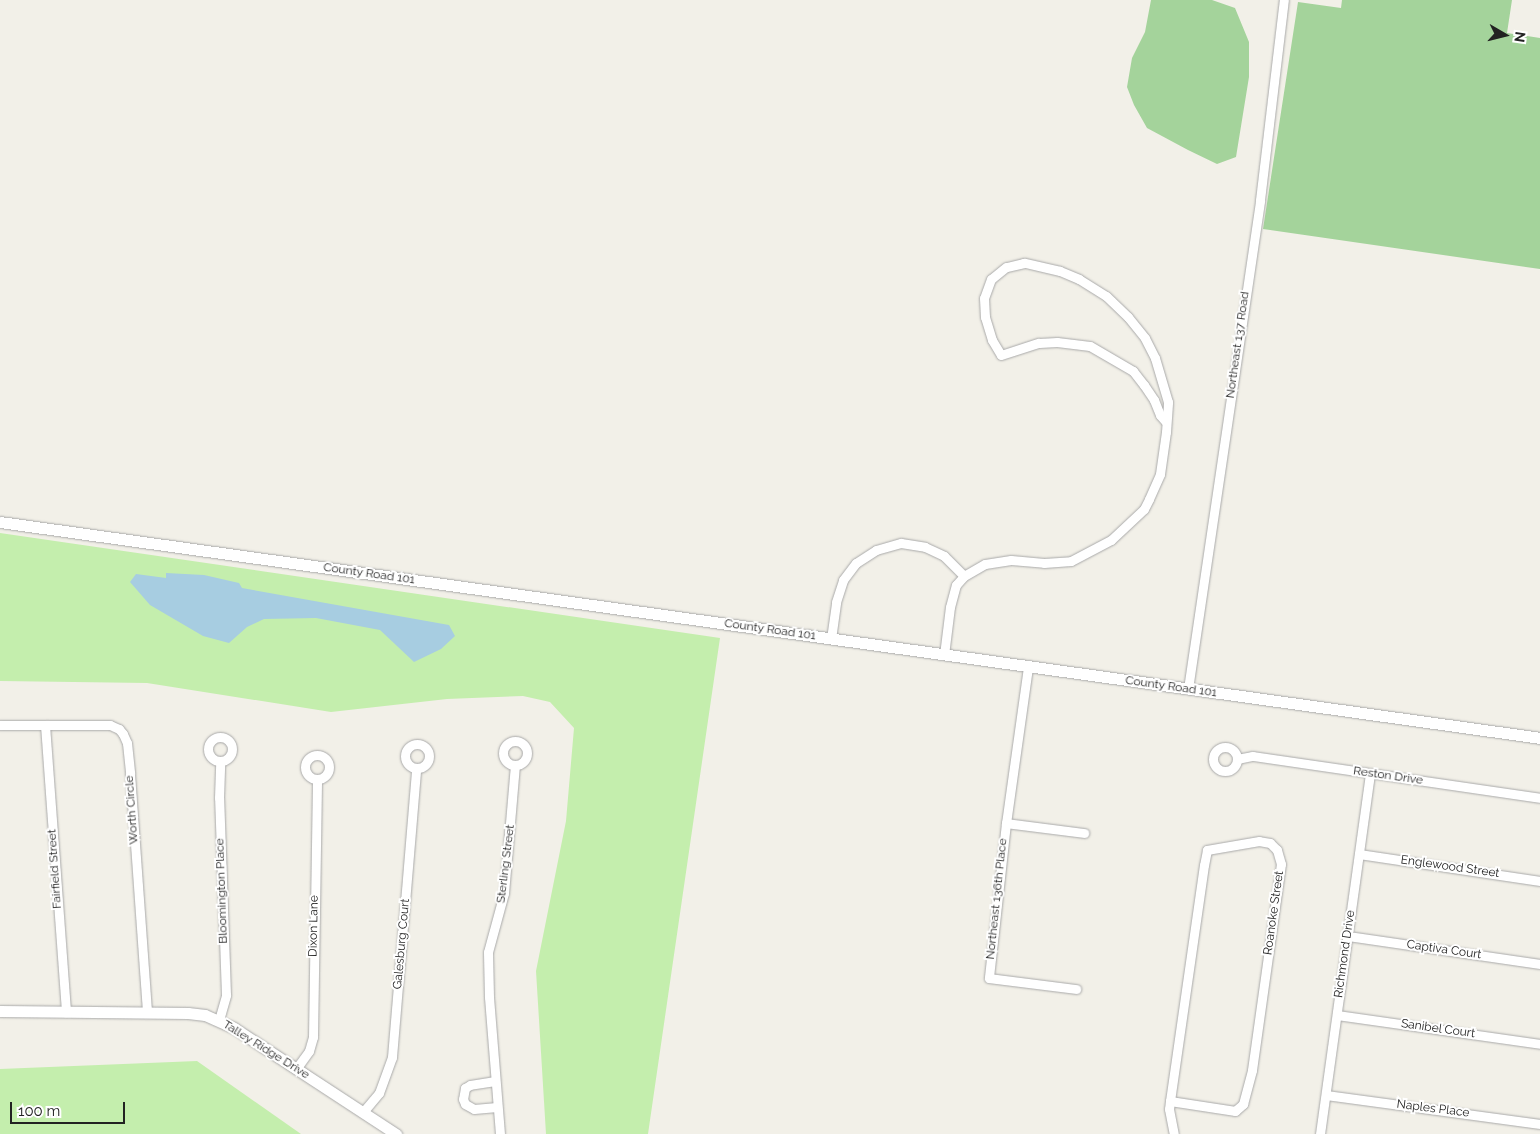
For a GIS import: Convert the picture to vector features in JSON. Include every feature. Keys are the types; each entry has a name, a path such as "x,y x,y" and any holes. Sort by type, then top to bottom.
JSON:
{"street":[{"name":"Northeast 137 Road","path":"1188,689 1260,200 1284,0"},
{"path":"944,654 950,607 956,585 964,576 985,564 1012,560 1044,563 1070,561 1111,540 1144,509 1160,474 1166,422 1168,402 1155,358 1145,338 1128,317 1106,296 1079,279 1060,271 1024,263 1006,267 991,279 984,298 985,318 992,340 1001,355 1039,343 1057,342 1090,346 1133,371 1144,384 1154,400 1160,415 1166,422"},
{"name":"County Road 101","path":"0,522 1540,738"},
{"path":"831,639 836,602 843,580 856,564 876,550 901,543 925,547 944,556 964,576"},
{"name":"Northeast 136th Place","path":"1028,667 1006,823 989,978 1076,989"},
{"name":"Worth Circle","path":"0,725 110,725 119,729 127,743 147,1012"},
{"name":"Fairfield Street","path":"45,725 66,1012"},
{"name":"Reston Drive","path":"1237,759 1253,756 1540,798"},
{"name":"Bloomington Place","path":"219,1020 226,995 218,790 220,762"},
{"name":"Sterling Street","path":"500,1134 489,997 488,952 504,893 515,765"},
{"name":"Galesburg Court","path":"363,1112 379,1093 392,1056 416,769"},
{"name":"Richmond Drive","path":"1320,1134 1370,774"},
{"name":"Dixon Lane","path":"296,1068 309,1051 313,1037 316,779"},
{"name":"Northeast 136th Place","path":"1006,823 1084,833"},
{"name":"Roanoke Street","path":"1170,1101 1235,1111 1243,1104 1252,1070 1281,864 1277,850 1270,843 1259,841 1208,850 1170,1101 1169,1119 1174,1134"},
{"name":"Englewood Street","path":"1359,854 1540,880"},
{"name":"Captiva Court","path":"1348,936 1540,964"},
{"name":"Talley Ridge Drive","path":"0,1011 147,1012 205,1015 219,1020 396,1134"},
{"name":"Sanibel Court","path":"1337,1014 1540,1044"},
{"path":"495,1081 470,1085 463,1093 463,1099 465,1104 474,1109 497,1107"},
{"name":"Naples Place","path":"1326,1095 1540,1124"},
{"path":"1539,1134 1540,1129"}],"green space":[{"path":"1151,0 1212,0 1235,8 1249,42 1249,77 1236,157 1217,164 1188,150 1147,128 1134,105 1127,87 1132,58 1145,32"},
{"path":"1342,0 1512,0 1507,33 1540,38 1540,269 1263,229 1298,2 1341,8"},
{"path":"0,533 720,638 648,1134 546,1134 536,971 566,821 574,728 550,702 523,696 447,699 331,712 147,683 0,681"},
{"path":"197,1061 301,1134 0,1134 0,1069"}],"water":[{"path":"166,573 204,575 239,583 242,588 449,625 455,636 441,649 414,662 380,630 316,618 264,619 247,627 229,643 203,636 150,605 130,582 136,574 166,578"}]}
